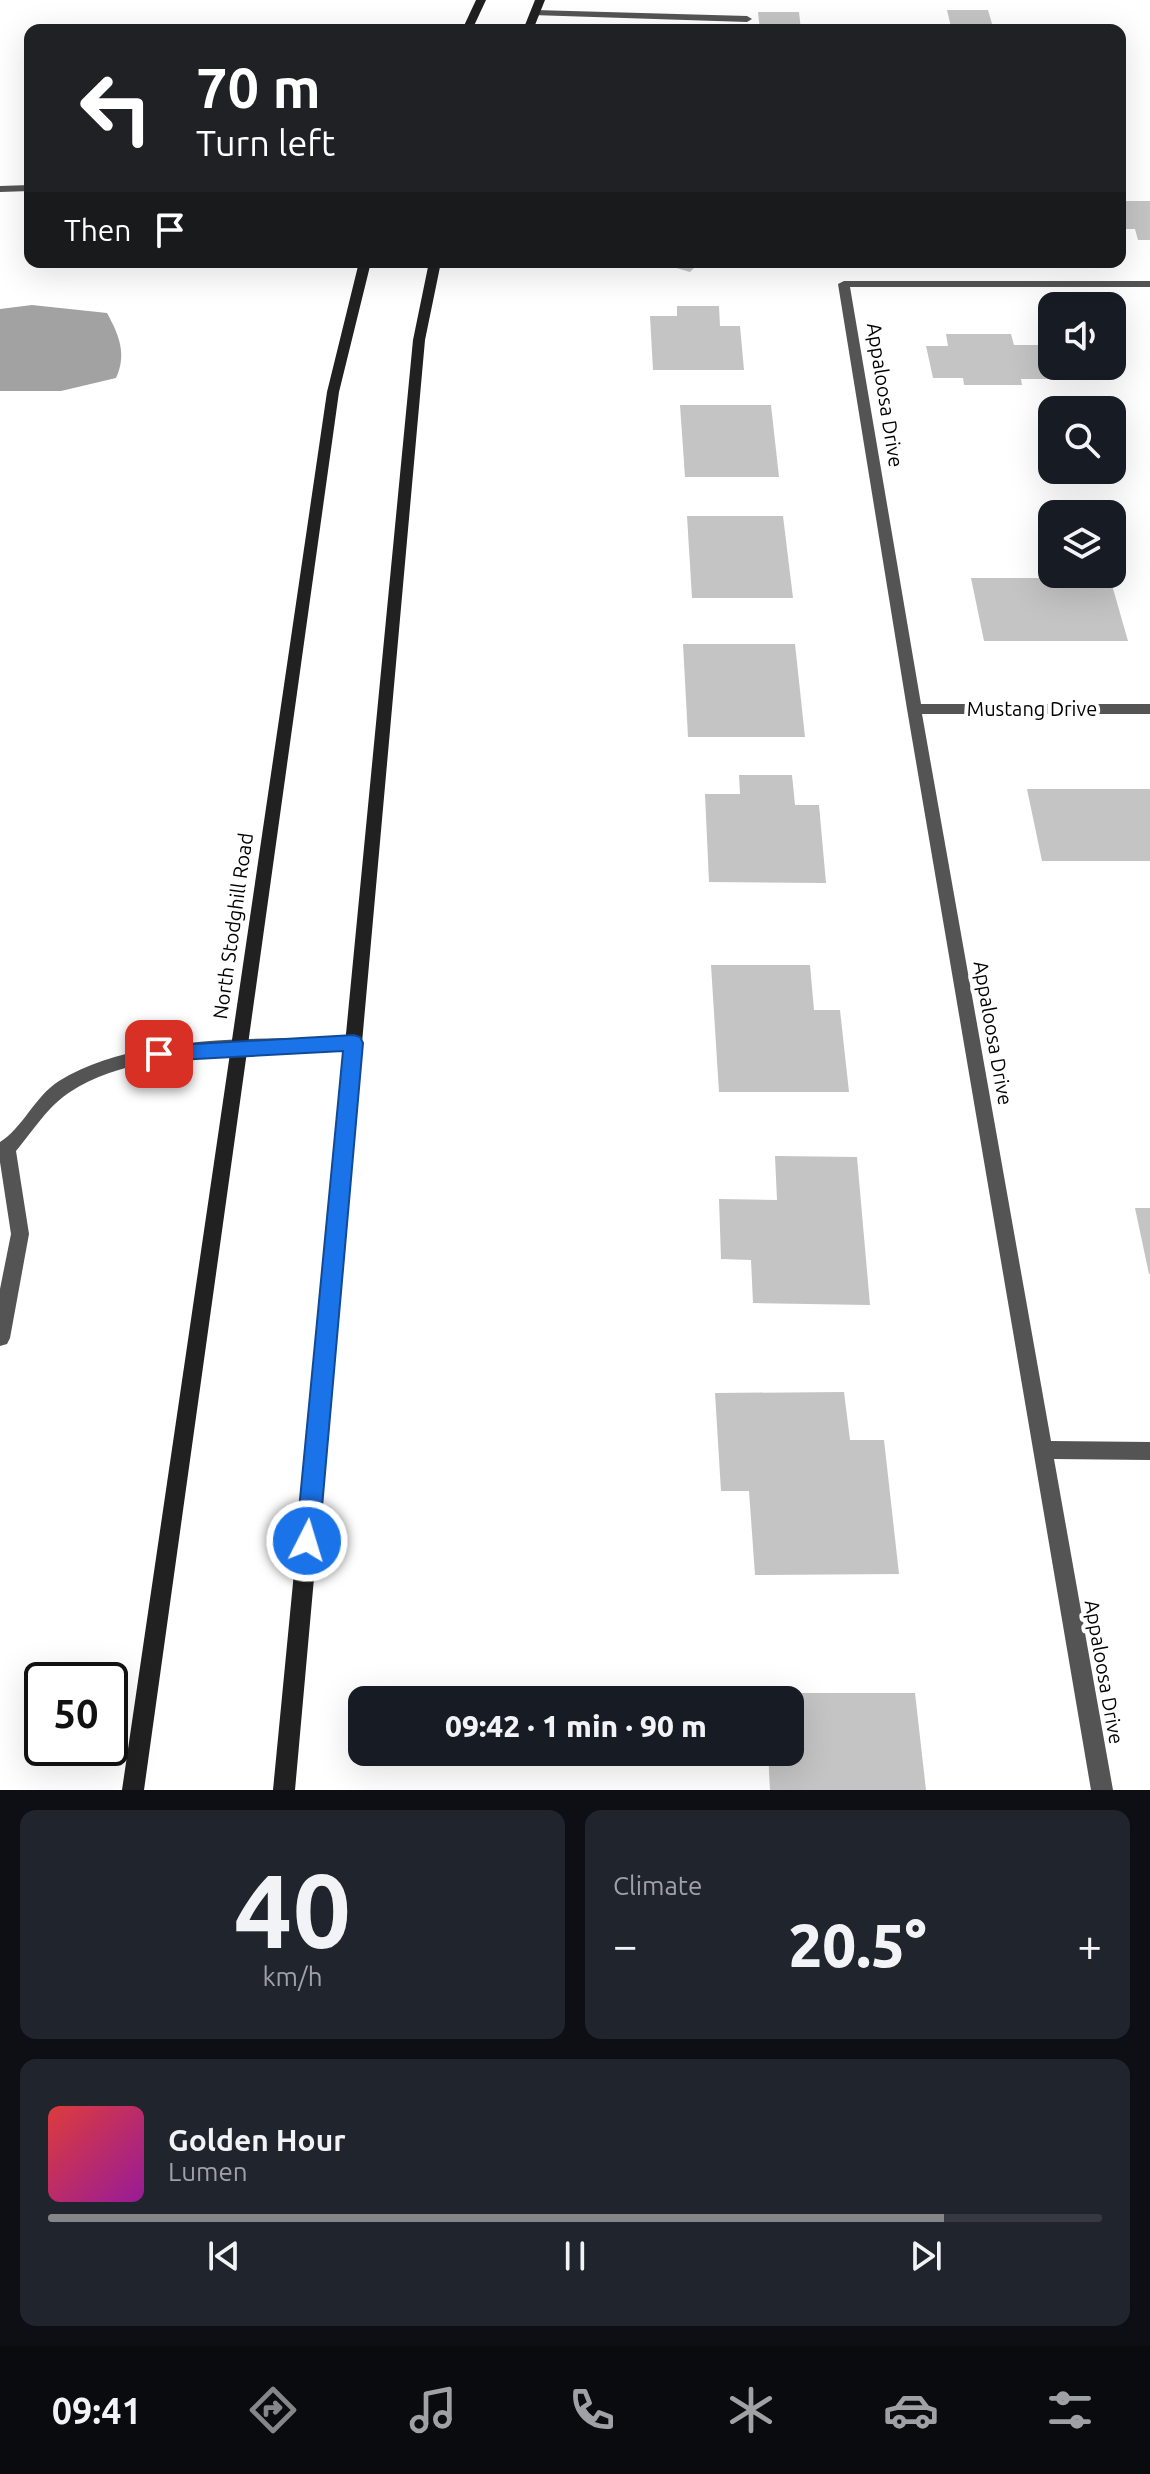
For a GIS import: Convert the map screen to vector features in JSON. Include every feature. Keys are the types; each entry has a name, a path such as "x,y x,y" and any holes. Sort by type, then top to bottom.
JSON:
{"main road":[{"path":"470,24 481,0"},
{"path":"530,24 540,0"},
{"name":"North Stodghill Road","path":"133,1790 333,392 364,268"},
{"path":"284,1790 419,340 434,268"}],"street":[{"path":"535,13 747,19"},
{"path":"0,189 24,188"},
{"name":"Appaloosa Drive","path":"1102,1790 914,709 844,284 1150,284"},
{"name":"Mustang Drive","path":"914,709 1150,709"},
{"path":"0,1338 20,1234 3,1149 63,1087 111,1063 159,1054 354,1043"},
{"path":"1043,1450 1150,1451"}],"shaded area":[{"path":"32,305 107,313 120,345 121,361 116,378 61,391 0,391 0,309"}],"building":[{"path":"947,10 988,10 992,24 950,24"},
{"path":"758,12 799,12 800,24 759,24"},
{"path":"1126,201 1150,201 1150,240 1138,240 1135,229 1126,229"},
{"path":"677,306 719,306 720,326 740,326 744,370 653,370 650,316 677,316"},
{"path":"946,334 1011,334 1014,345 1038,345 1038,379 1021,379 1022,385 964,385 963,378 933,378 926,346 948,346"},
{"path":"680,405 771,405 779,477 685,477"},
{"path":"687,516 783,516 793,598 692,598"},
{"path":"971,578 1038,578 1038,588 1113,588 1128,641 984,641"},
{"path":"683,644 795,644 805,737 688,737"},
{"path":"739,775 792,775 795,805 819,805 826,883 709,882 705,794 740,794"},
{"path":"1027,789 1150,789 1150,861 1042,861"},
{"path":"711,965 810,965 814,1010 840,1010 849,1092 719,1092"},
{"path":"775,1156 857,1157 870,1305 753,1303 751,1260 721,1259 719,1199 777,1200"},
{"path":"1135,1208 1150,1208 1150,1274 1149,1274"},
{"path":"844,1392 850,1440 884,1440 899,1574 755,1575 749,1491 721,1491 715,1393"},
{"path":"804,1693 915,1693 926,1790 770,1790 769,1766 804,1766"}],"route":[{"path":"159,1054 354,1043 307,1541"}]}
